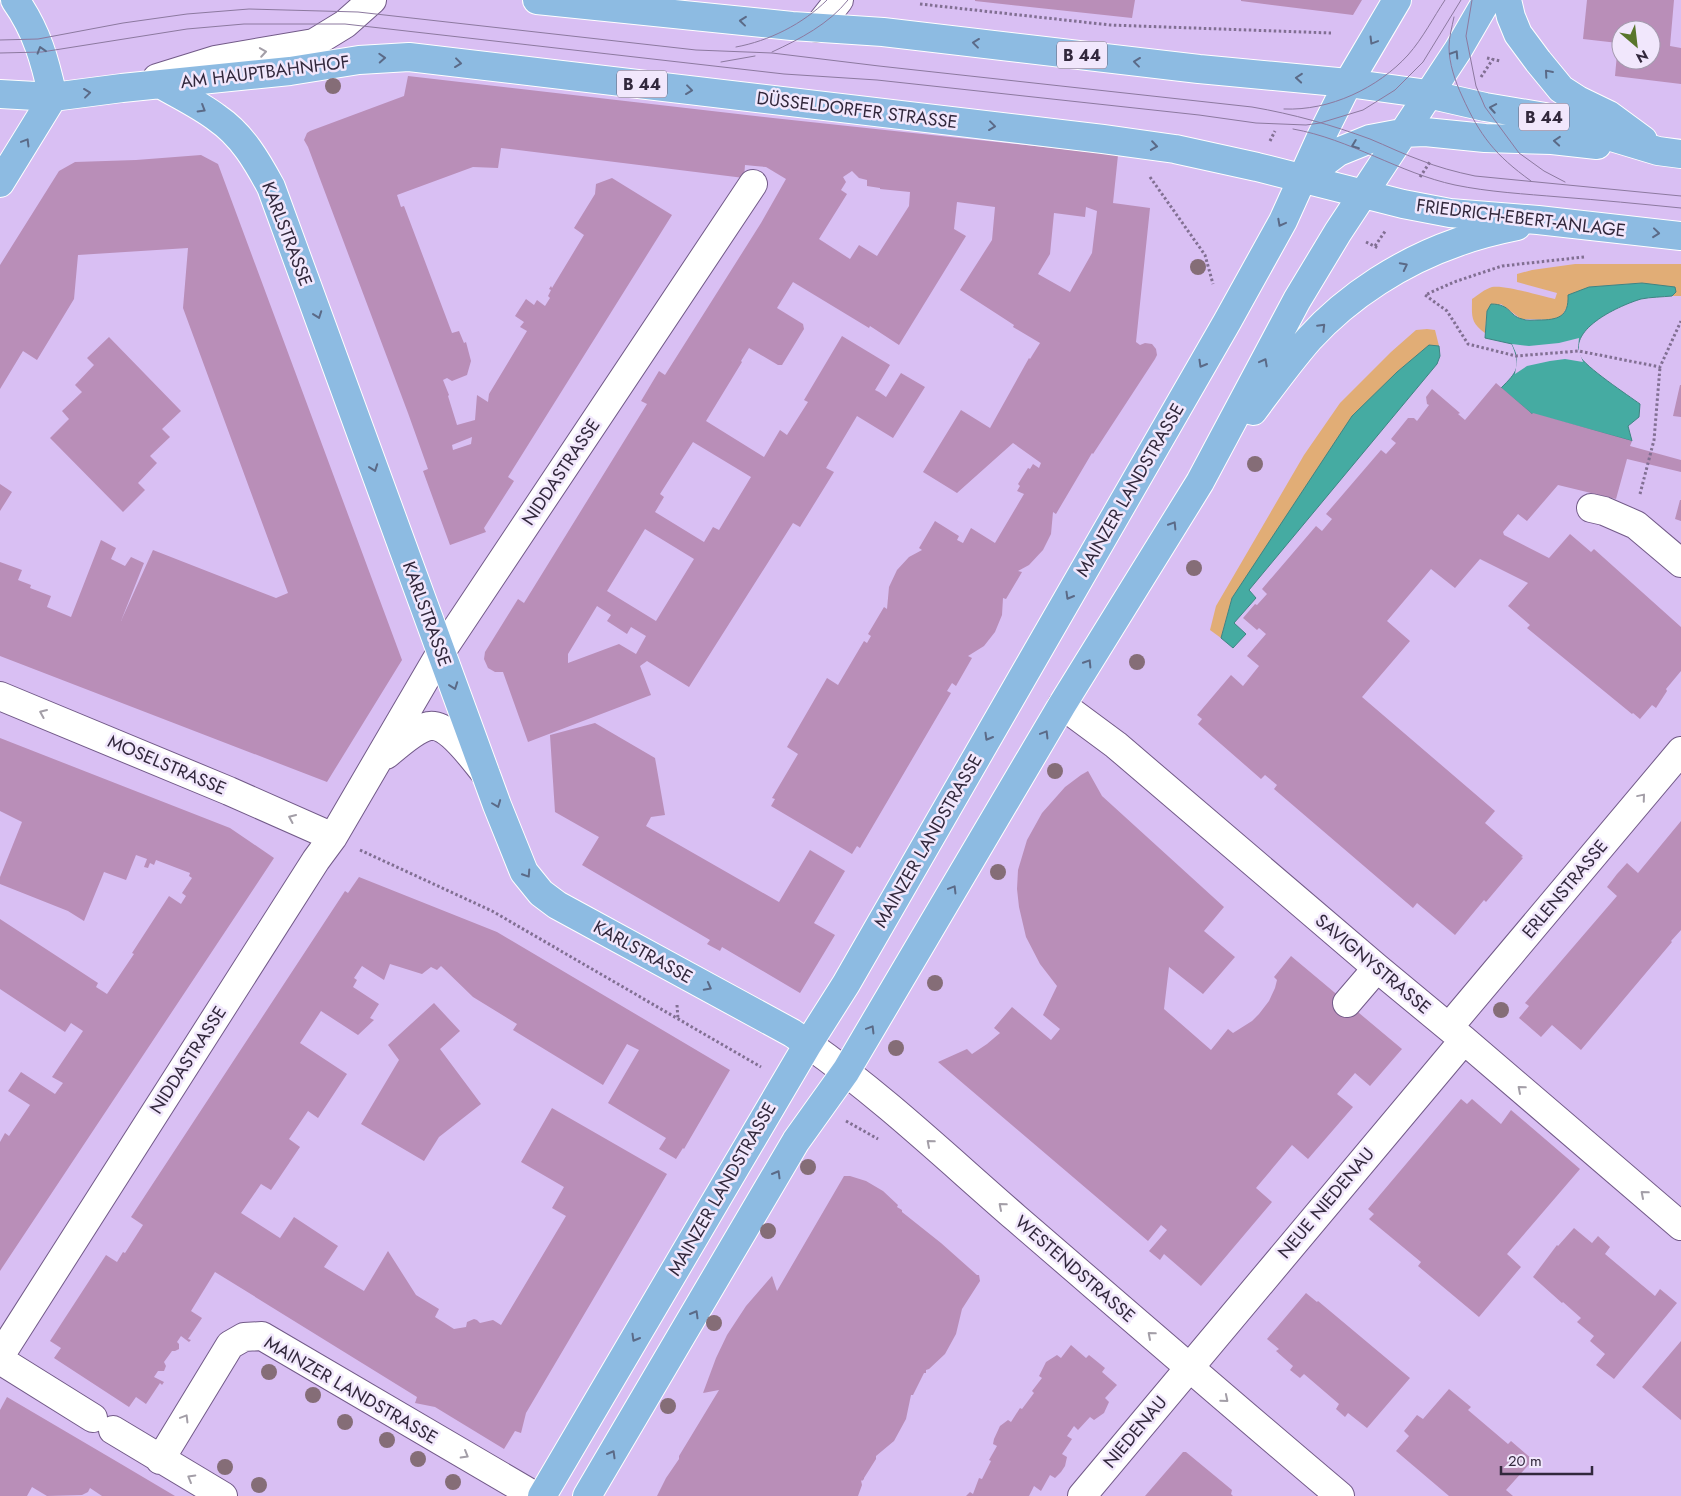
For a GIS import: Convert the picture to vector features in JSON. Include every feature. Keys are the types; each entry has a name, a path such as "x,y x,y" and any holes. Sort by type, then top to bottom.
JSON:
{"main road":[{"path":"0,183 53,97 38,39 16,0"},
{"name":"B 44","path":"537,0 817,28 883,32 1199,69 1348,83 1428,94 1485,107 1545,117 1670,152"},
{"path":"1348,83 1398,0"},
{"path":"587,1496 796,1141 846,1071 1062,705 1200,482 1297,300 1362,194 1458,50 1487,0"},
{"path":"1508,0 1511,17 1518,34 1561,89 1578,100 1609,115 1670,152"},
{"name":"AM HAUPTBAHNHOF","path":"0,94 53,97 290,71 359,60 409,57"},
{"name":"DÜSSELDORFER STRASSE","path":"409,57 1103,138 1175,149 1303,179"},
{"name":"MAINZER LANDSTRASSE","path":"542,1496 808,1044 846,984 1222,330 1282,221 1348,83"},
{"name":"KARLSTRASSE","path":"160,84 218,118 243,142 259,163 271,188 486,774 524,872 541,893 557,905 785,1028 808,1044"},
{"path":"1303,179 1338,152 1370,139 1402,133 1425,132 1485,138 1552,140 1670,152"},
{"name":"B 44","path":"1303,179 1362,194"},
{"name":"FRIEDRICH-EBERT-ANLAGE","path":"1362,194 1450,213 1538,220 1681,236"},
{"path":"1200,482 1294,357 1334,314 1399,267 1458,242 1538,220"}],"street":[{"name":"AM HAUPTBAHNHOF","path":"122,88 215,60 314,43 345,24 372,0"},
{"path":"817,28 839,0"},
{"name":"NIDDASTRASSE","path":"0,1356 332,837 441,652 753,184"},
{"path":"1591,508 1604,511 1636,524 1681,563"},
{"name":"MOSELSTRASSE","path":"0,696 229,791 332,837"},
{"name":"SAVIGNYSTRASSE","path":"1062,705 1116,744 1681,1226"},
{"name":"NIDDASTRASSE","path":"376,764 404,741 423,728 430,726 437,727 452,736 486,774"},
{"name":"ERLENSTRASSE","path":"1456,1033 1611,834 1681,751"},
{"path":"1347,1003 1377,968"},
{"name":"NEUE NIEDENAU","path":"1188,1367 1456,1033"},
{"name":"WESTENDSTRASSE","path":"808,1044 884,1101 974,1182 1340,1496"},
{"name":"MAINZER LANDSTRASSE","path":"160,1460 230,1345 244,1337 262,1336 535,1496"},
{"path":"0,1360 160,1460 222,1496"},
{"name":"NIEDENAU","path":"1082,1496 1188,1367"}],"path":[{"path":"914,3 1110,25 1331,33"},
{"path":"1481,77 1493,59"},
{"path":"1417,182 1434,156"},
{"path":"1146,170 1205,255 1215,290"},
{"path":"1375,246 1390,224"},
{"path":"1585,256 1502,266 1454,282 1425,295 1448,311 1468,344 1516,356 1579,351 1660,367"},
{"path":"1636,524 1637,508 1654,440 1660,367 1681,321"},
{"path":"332,837 492,912 768,1070"}],"shaded area":[{"path":"1575,264 1681,264 1681,296 1672,296 1676,292 1642,283 1589,287 1568,305 1562,316 1553,320 1521,319 1501,304 1487,311 1485,333 1474,322 1472,299 1484,291 1492,287 1498,287 1555,299 1557,293 1517,282 1517,274"},
{"path":"1642,283 1675,287 1676,292 1672,296 1641,299 1610,312 1589,327 1582,336 1578,346 1583,361 1607,381 1640,404 1639,417 1628,426 1632,441 1532,414 1501,388 1514,373 1517,358 1512,344 1485,338 1487,311 1491,304 1502,306 1524,320 1551,319 1557,318 1564,313 1567,308 1568,295 1589,287"},
{"path":"1416,330 1435,330 1439,346 1429,346 1397,372 1232,598 1221,638 1210,630 1216,606 1304,455 1340,403"},
{"path":"1429,345 1439,346 1440,356 1437,364 1249,590 1256,598 1234,623 1246,634 1233,648 1221,638 1232,598 1352,416 1397,372"}],"pier":[{"path":"1579,338 1578,348 1583,362 1565,359 1550,361 1527,366 1515,374 1517,361 1512,344 1529,346 1559,343"}],"building":[{"path":"975,0 1135,0 1132,18"},
{"path":"1241,0 1362,0 1353,15"},
{"path":"1587,0 1674,0 1670,46 1681,48 1681,84 1615,76 1616,70 1661,70 1661,20 1611,20 1611,42 1583,39"},
{"path":"408,76 1118,155 1113,203 1150,208 1136,342 1140,345 1145,343 1152,344 1156,349 1157,355 1092,453 1056,514 1053,512 1051,534 1043,550 1029,565 1018,571 1022,572 1006,599 1003,598 1002,615 995,632 984,646 968,656 972,658 956,686 952,683 947,691 951,693 860,848 857,846 852,854 771,806 775,799 772,798 798,754 787,747 827,678 838,685 864,641 867,643 871,636 868,634 884,607 887,609 889,587 897,570 909,557 922,550 919,548 935,521 959,536 957,540 963,543 971,528 995,543 1024,494 1017,491 1020,486 1018,484 1028,468 1030,469 1033,464 1039,468 1041,463 1013,443 957,493 923,472 961,410 990,428 1029,358 1040,343 1013,327 1014,325 960,290 992,240 995,207 957,202 954,229 966,236 899,345 870,326 869,328 793,282 777,308 803,324 804,329 782,365 778,365 749,348 706,421 764,457 780,430 787,435 808,402 804,400 842,336 890,365 875,390 886,397 901,373 925,387 893,438 857,416 826,468 834,472 800,527 793,523 689,687 647,661 640,666 651,695 528,742 503,672 495,672 488,668 484,659 485,652 518,599 524,603 647,404 641,401 659,371 665,375 761,223 786,179 766,167 745,165 744,178 501,148 498,168 473,167 397,195 401,207 404,206 452,333 459,331 464,343 466,342 471,361 467,375 452,381 447,378 443,380 457,425 475,420 477,395 488,402 489,394 527,331 520,327 524,322 515,316 526,299 534,305 537,300 545,306 550,298 548,296 551,290 549,289 551,286 552,288 584,235 574,228 595,194 596,184 612,178 672,215 508,477 514,481 484,528 486,532 450,545 423,471 428,469 408,413 304,140 310,131 404,96","holes":["852,171 859,178 867,180 867,186 910,192 909,206 877,256 859,245 850,259 819,239 847,194 841,190 846,182 843,177","1086,207 1097,211 1092,253 1070,292 1038,274 1050,254 1054,213 1085,217","472,437 471,444 453,450 452,445","693,442 751,477 719,530 713,527 704,542 655,512 664,497 660,494","645,529 694,559 656,621 607,591","597,606 611,615 607,621 627,634 631,627 646,636 636,654 619,644 568,663 568,654"]},
{"path":"201,155 218,164 402,660 327,782 0,656 0,562 22,570 18,580 31,585 30,588 51,596 47,607 71,617 101,540 116,548 111,559 125,566 131,557 144,563 121,621 153,550 276,598 288,593 183,308 188,248 78,255 74,299 37,360 23,351 0,389 0,265 59,171 75,162"},
{"path":"109,337 181,411 162,429 170,437 150,456 157,463 138,483 145,490 123,512 50,438 69,419 62,411 82,392 75,385 94,365 87,358"},
{"path":"1496,383 1532,414 1632,441 1630,446 1681,460 1681,472 1627,459 1616,499 1558,485 1527,521 1518,514 1503,532 1504,535 1549,558 1570,534 1591,552 1594,549 1681,627 1681,671 1666,689 1667,691 1656,708 1652,705 1640,719 1527,628 1530,625 1508,606 1528,583 1480,559 1455,588 1431,569 1387,621 1410,641 1362,697 1495,811 1485,823 1523,856 1486,902 1484,900 1455,935 1417,903 1413,908 1274,789 1277,785 1265,775 1261,779 1198,724 1202,719 1197,715 1231,675 1243,686 1259,666 1247,656 1266,634 1259,628 1257,630 1243,618 1267,594 1262,589 1316,526 1322,531 1332,519 1326,514 1381,450 1386,454 1396,443 1391,439 1408,418 1414,418 1417,421 1429,405 1427,404 1426,397 1432,389 1460,413 1458,414 1465,420"},
{"path":"1681,385 1681,417 1673,416"},
{"path":"0,484 12,492 0,511"},
{"path":"1681,500 1681,521 1675,519"},
{"path":"595,723 655,758 665,815 651,817 646,826 779,902 810,850 845,871 814,923 835,935 800,993 722,947 720,951 707,944 710,940 582,865 599,837 555,812 550,735"},
{"path":"0,738 230,828 274,858 0,1271 0,1142 5,1133 9,1136 30,1105 8,1091 21,1072 55,1094 63,1083 52,1077 83,1031 71,1023 65,1032 0,989 0,919 98,983 96,987 107,994 169,896 181,904 186,896 182,893 192,878 189,876 190,873 156,860 154,865 150,863 148,868 144,867 147,859 136,855 126,880 104,872 84,921 68,911 0,884 0,877 22,822 0,811"},
{"path":"1088,771 1102,796 1224,907 1204,931 1235,957 1203,994 1169,967 1164,1009 1211,1050 1228,1029 1233,1033 1252,1021 1259,1014 1269,1001 1275,988 1277,980 1274,977 1291,956 1402,1049 1370,1086 1355,1073 1337,1094 1353,1107 1308,1159 1292,1145 1256,1188 1272,1202 1201,1286 1164,1254 1160,1260 1149,1251 1167,1230 1161,1225 1148,1241 938,1062 967,1049 972,1054 987,1044 1000,1033 994,1028 1012,1007 1051,1040 1060,1029 1043,1015 1057,986 1040,964 1026,937 1019,907 1017,889 1018,870 1027,840 1042,813 1065,787"},
{"path":"1681,821 1681,930 1581,1050 1552,1025 1541,1037 1519,1018 1529,1006 1525,1003 1617,896 1607,887 1617,874 1627,863 1638,873"},
{"path":"359,877 497,932 730,1070 684,1149 676,1159 659,1149 666,1138 608,1103 639,1050 627,1044 603,1085 513,1030 517,1024 473,997 441,966 437,970 431,967 422,974 390,964 384,980 362,966 354,978 357,980 353,987 379,1004 370,1018 374,1020 358,1035 321,1011 300,1043 347,1074 318,1118 308,1111 289,1139 300,1147 271,1190 261,1184 241,1213 280,1238 294,1217 338,1246 324,1267 364,1291 388,1251 416,1295 439,1309 435,1317 454,1329 466,1327 467,1322 474,1319 480,1323 493,1320 501,1325 566,1216 552,1208 564,1187 521,1162 552,1108 667,1174 526,1413 521,1433 515,1431 504,1449 435,1407 415,1403 417,1397 215,1272 191,1311 202,1318 188,1339 191,1340 189,1342 181,1336 177,1342 179,1349 172,1351 164,1362 166,1366 164,1371 158,1371 154,1377 164,1382 162,1385 160,1383 146,1404 136,1397 129,1407 54,1358 61,1348 50,1341 106,1255 117,1262 123,1252 125,1253 143,1225 131,1217 345,891 348,893"},
{"path":"434,1003 460,1031 440,1049 481,1104 439,1137 424,1161 361,1124 399,1060 388,1045"},
{"path":"1461,1099 1467,1104 1472,1099 1501,1124 1511,1110 1580,1169 1507,1254 1521,1267 1479,1317 1418,1266 1421,1262 1369,1219 1374,1214 1368,1209"},
{"path":"844,1176 866,1181 883,1191 898,1205 897,1207 902,1212 979,1275 980,1281 962,1309 956,1334 945,1354 924,1373 913,1395 911,1395 906,1419 894,1441 876,1456 864,1479 861,1480 862,1485 858,1496 657,1496 719,1390 703,1393 727,1335 746,1306 772,1276 777,1291"},
{"path":"1574,1228 1592,1243 1598,1236 1610,1247 1605,1254 1655,1296 1660,1289 1677,1303 1614,1379 1596,1365 1605,1354 1590,1341 1594,1336 1577,1322 1581,1318 1533,1277 1557,1245"},
{"path":"1306,1293 1410,1378 1367,1428 1348,1413 1345,1417 1336,1409 1339,1404 1304,1374 1300,1378 1290,1370 1293,1366 1276,1351 1279,1349 1267,1339"},
{"path":"1681,1341 1681,1420 1642,1387"},
{"path":"1071,1345 1086,1358 1089,1355 1105,1368 1102,1372 1117,1385 1105,1398 1109,1402 1104,1413 1094,1420 1090,1417 1078,1430 1074,1426 1067,1436 1072,1439 1062,1454 1067,1457 1065,1466 1055,1478 1050,1475 1041,1491 1034,1486 1029,1496 966,1496 970,1492 973,1494 979,1478 982,1479 991,1461 989,1460 997,1446 993,1444 994,1439 1000,1426 1008,1420 1011,1422 1020,1408 1022,1409 1034,1393 1032,1391 1042,1378 1039,1376 1046,1362 1057,1355 1061,1358"},
{"path":"1449,1389 1471,1407 1468,1410 1508,1444 1511,1441 1533,1460 1506,1490 1513,1496 1449,1496 1396,1451 1409,1436 1404,1431 1417,1415 1423,1419"},
{"path":"7,1397 175,1496 102,1496 90,1488 88,1492 82,1495 47,1496 32,1487 27,1496 0,1496 0,1410"},
{"path":"1183,1452 1186,1452 1232,1490 1231,1494 1233,1496 1145,1496"}],"tram line":[{"path":"736,47 773,36 785,30 807,17 827,0"},
{"path":"772,52 823,24 848,0"},
{"path":"1284,109 1301,109 1336,101 1352,95 1382,78 1408,55 1445,0"},
{"path":"0,53 42,52 187,29 244,24 345,24 784,74 877,80 1199,115 1256,123 1306,125 1320,123 1363,110 1395,90 1423,62 1461,0"},
{"path":"1472,0 1466,36 1476,86 1485,107 1519,153 1544,171 1565,182"},
{"path":"0,40 38,39 123,23 187,14 249,9 358,12 696,50 772,53 1252,107 1327,125 1370,139 1433,165 1475,176 1681,196"},
{"path":"1454,17 1449,53 1453,72 1462,96 1475,122 1490,144 1518,172 1531,181"},
{"path":"721,62 755,56"},
{"path":"1293,129 1334,140 1414,173 1455,185 1507,192 1681,208"}]}
